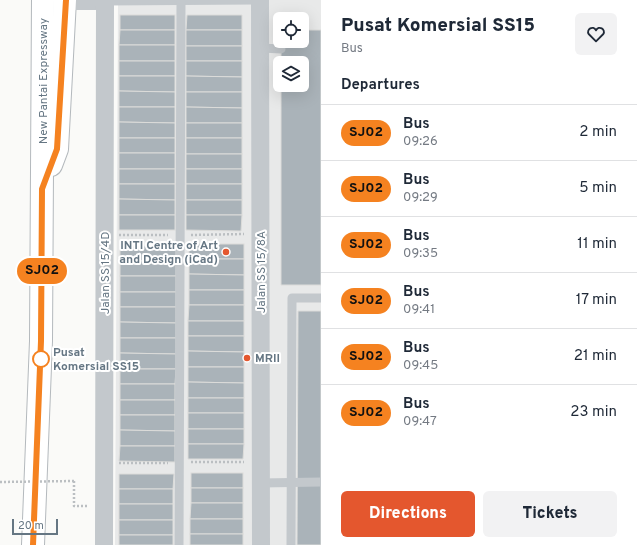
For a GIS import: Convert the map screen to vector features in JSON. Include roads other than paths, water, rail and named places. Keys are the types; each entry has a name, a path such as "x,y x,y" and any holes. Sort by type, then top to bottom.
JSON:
{"highway":[{"name":"New Pantai Expressway","path":"34,545 41,341 43,0"},
{"path":"42,189 57,149 66,0"}],"street":[{"path":"66,0 105,0"},
{"name":"Jalan SS 15/4D","path":"104,545 105,0"},
{"name":"Jalan SS 15/8A","path":"260,0 261,545"}],"lane":[{"path":"105,0 257,0"},
{"path":"179,545 181,0"},
{"path":"261,48 273,48"},
{"path":"291,545 292,298 321,298"},
{"path":"261,483 321,482"}],"place":[{"name":"INTI Centre of Art and Design (iCad)","path":"226,252"},
{"name":"MRII","path":"247,358"},
{"name":"Pusat Komersial SS15","path":"41,359"}]}
